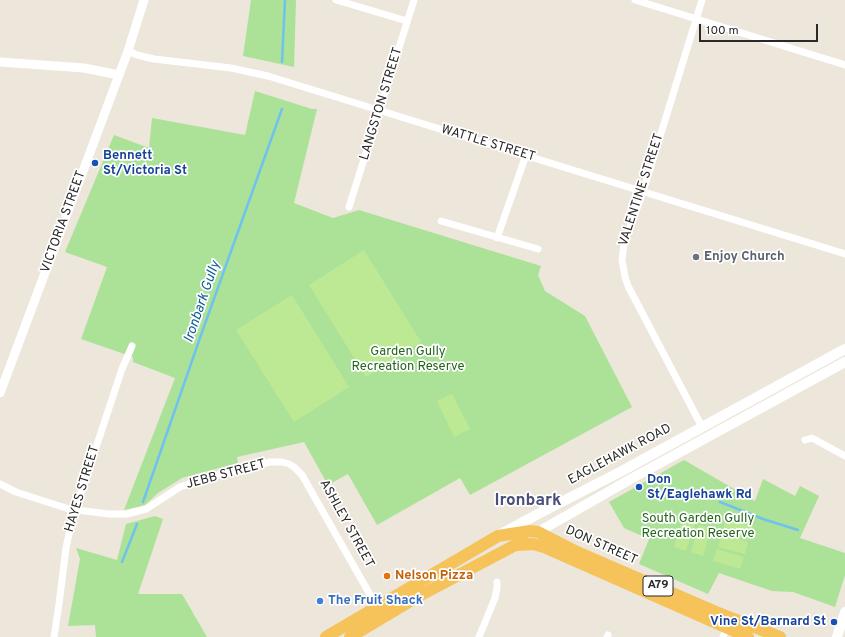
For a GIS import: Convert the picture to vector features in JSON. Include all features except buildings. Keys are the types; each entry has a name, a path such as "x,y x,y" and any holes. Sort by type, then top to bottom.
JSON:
{"highway":[{"name":"DON STREET","path":"498,536 526,531 538,532 577,552 710,609 780,637"},
{"name":"EAGLEHAWK ROAD","path":"326,637 380,612 417,598 517,545 538,532"},
{"name":"EAGLEHAWK ROAD","path":"350,637 380,612 498,536"},
{"name":"DON STREET","path":"517,545 533,544 544,547 725,632 748,637"}],"main road":[{"name":"EAGLEHAWK ROAD","path":"498,536 620,472 845,349"},
{"name":"EAGLEHAWK ROAD","path":"538,532 845,362"},
{"name":"VALENTINE STREET","path":"702,427 708,437"},
{"path":"555,505 559,510 569,514"},
{"path":"837,637 845,612"}],"street":[{"name":"VICTORIA STREET","path":"0,392 3,376 128,51 144,0"},
{"path":"336,0 408,21"},
{"name":"LANGSTON STREET","path":"350,208 414,0"},
{"path":"634,0 845,65"},
{"name":"VALENTINE STREET","path":"702,0 643,192 623,249 622,263 625,277 702,427"},
{"name":"WATTLE STREET","path":"128,51 154,59 248,70 845,254"},
{"path":"0,62 89,69 119,75"},
{"path":"497,238 526,155"},
{"path":"442,220 497,238 538,249"},
{"name":"HAYES STREET","path":"54,637 67,539 75,510 122,369 132,346"},
{"path":"805,440 810,438 814,439 845,456"},
{"name":"JEBB STREET","path":"0,484 16,492 75,510 119,514 132,513 146,509 180,487 206,478 276,461 289,464 294,467"},
{"name":"ASHLEY STREET","path":"294,467 302,475 380,612"},
{"path":"479,637 496,598 498,588 497,582"}],"green space":[{"path":"251,0 296,0 294,67 243,56"},
{"name":"Garden Gully Recreation Reserve","path":"255,91 312,109 317,109 294,203 333,218 359,210 541,266 538,275 545,291 585,316 632,407 470,495 460,478 377,525 348,474 328,485 304,442 237,457 238,463 182,478 158,493 145,505 124,510 175,378 133,362 133,357 81,339 107,267 65,252 114,135 149,148 152,118 245,135"},
{"path":"364,250 421,342 366,377 309,285"},
{"path":"292,295 349,387 294,422 236,330"},
{"path":"452,394 470,429 454,437 437,401"},
{"name":"South Garden Gully Recreation Reserve","path":"684,460 755,501 763,479 795,496 800,486 819,496 800,538 845,553 845,575 835,607 793,592 772,591 719,573 708,594 639,564 649,539 624,528 609,502"},
{"path":"155,516 163,519 138,594 182,594 207,637 96,637 95,625 68,626 80,559 76,548 117,560 126,524"},
{"path":"726,519 753,527 749,539 722,532"},
{"path":"682,520 695,524 686,551 674,547"},
{"path":"699,525 711,529 703,556 691,552"},
{"path":"721,534 748,542 745,554 718,547"},
{"path":"717,549 744,557 740,569 713,561"}],"waterway":[{"name":"Ironbark Gully","path":"282,62 285,0"},
{"name":"Ironbark Gully","path":"143,502 282,109"},
{"path":"720,502 763,519 798,530"},
{"name":"Ironbark Gully","path":"122,562 137,524"}],"place":[{"name":"Bennett St/Victoria St","path":"95,163"},
{"name":"Enjoy Church","path":"696,257"},
{"name":"Don St/Eaglehawk Rd","path":"639,487"},
{"name":"Nelson Pizza","path":"387,576"},
{"name":"The Fruit Shack","path":"320,601"},
{"name":"Vine St/Barnard St","path":"834,622"}],"district":[{"name":"Ironbark","path":"528,502"}]}
